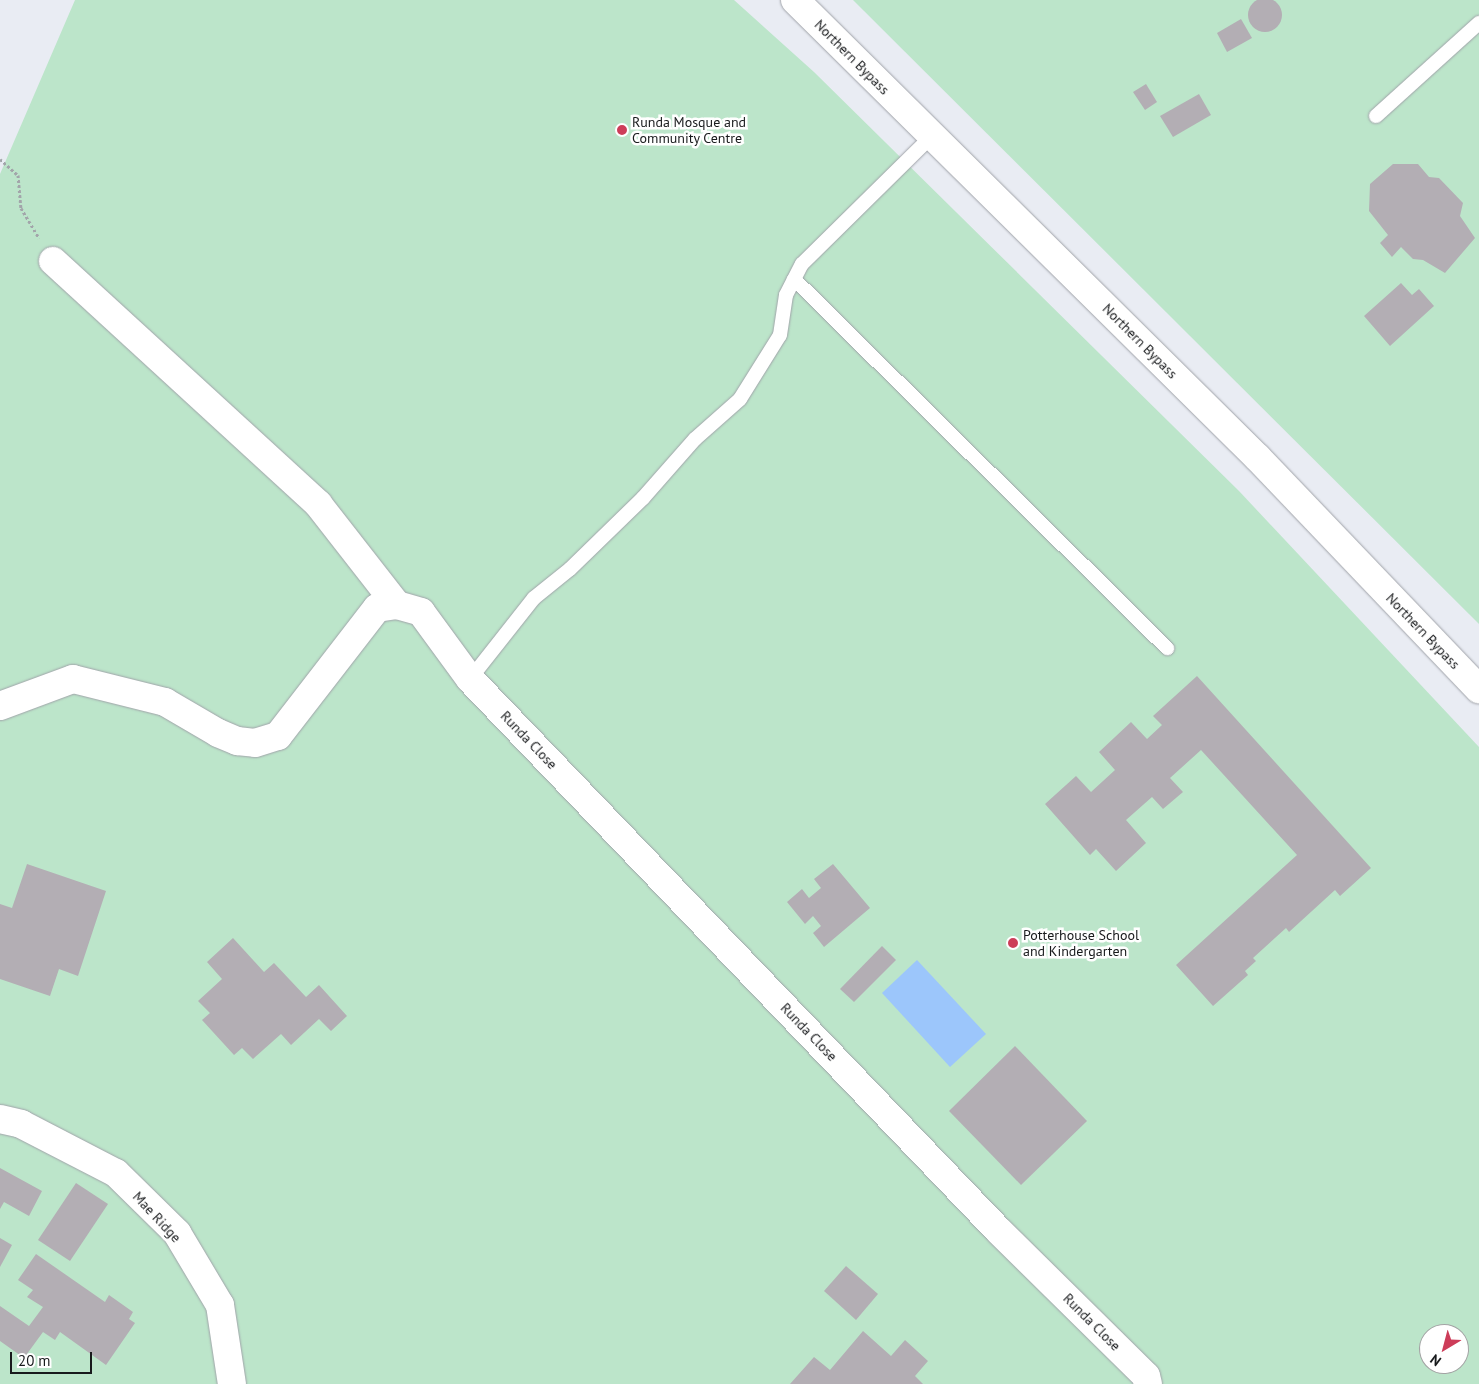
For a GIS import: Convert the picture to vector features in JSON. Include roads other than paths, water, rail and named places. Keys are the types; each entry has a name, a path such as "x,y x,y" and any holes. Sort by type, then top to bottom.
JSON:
{"street":[{"name":"Northern Bypass","path":"795,0 1258,458 1479,689"},
{"path":"0,706 73,679 165,702 237,741 263,741 278,736 377,608 397,605 318,504 53,261"},
{"name":"Runda Close","path":"397,605 421,612 470,679 1000,1231 1146,1376 1148,1384"},
{"name":"Mae Ridge","path":"0,1119 21,1124 116,1173 176,1233 220,1305 232,1384"}],"lane":[{"path":"1376,116 1479,23"},
{"path":"470,679 534,598 570,569 643,498 695,439 740,400 780,335 786,295 802,264 932,136"},
{"path":"794,279 1167,648"}],"water":[{"path":"917,960 986,1034 950,1067 882,993"}],"place":[{"name":"Runda Mosque and Community Centre","path":"622,130"},
{"name":"Potterhouse School and Kindergarten","path":"1013,943"}]}
